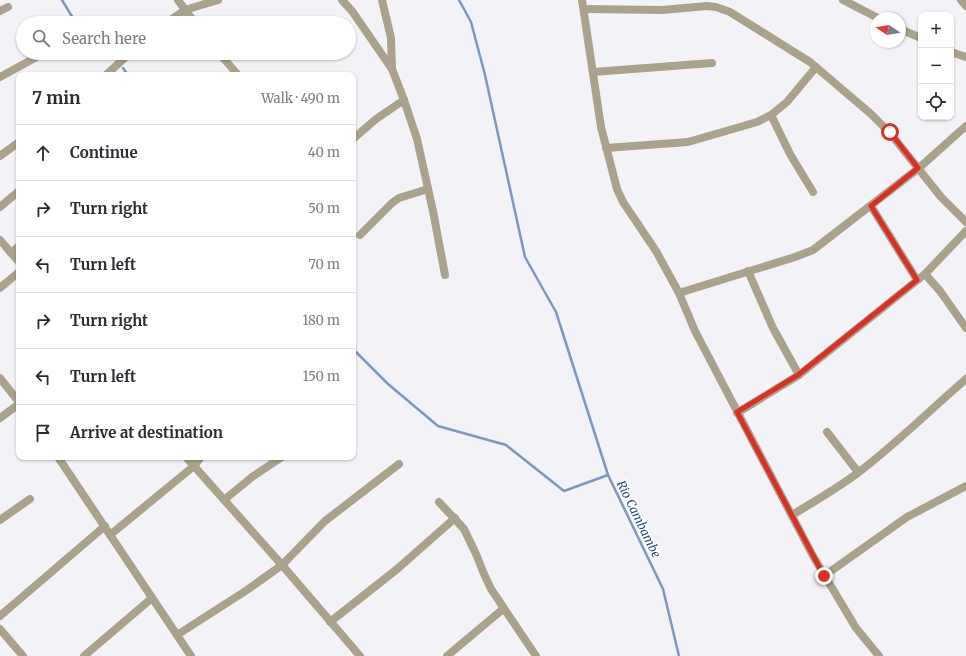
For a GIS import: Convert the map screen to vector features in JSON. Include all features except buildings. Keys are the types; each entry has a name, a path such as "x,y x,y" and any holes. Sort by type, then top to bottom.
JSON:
{"street":[{"path":"178,0 190,16"},
{"path":"176,16 185,10 218,0"},
{"path":"342,0 355,16"},
{"path":"382,0 391,38 392,69"},
{"path":"842,0 870,14"},
{"path":"961,0 966,6"},
{"path":"879,656 856,628 824,576 694,331 679,293 656,251 623,202 617,189 601,127 583,4 662,10 708,6 730,12 816,67 871,114 890,132 941,197 966,222"},
{"path":"0,11 8,7"},
{"path":"356,17 392,69 404,100 417,139 444,275"},
{"path":"906,32 918,37"},
{"path":"954,53 966,57"},
{"path":"0,77 31,60"},
{"path":"109,72 123,60"},
{"path":"225,60 235,72"},
{"path":"593,72 712,63"},
{"path":"606,148 688,142 757,122 771,115 787,102 816,67"},
{"path":"356,136 376,119 404,100"},
{"path":"771,115 790,154 813,192"},
{"path":"679,293 813,250 918,168 966,126"},
{"path":"0,156 16,144"},
{"path":"360,235 399,198 428,189"},
{"path":"0,207 16,194"},
{"path":"871,206 917,280"},
{"path":"737,412 798,375 925,274 966,231"},
{"path":"0,240 16,259"},
{"path":"11,253 16,249"},
{"path":"748,271 773,328 798,375"},
{"path":"925,274 940,291 966,328"},
{"path":"0,288 16,275"},
{"path":"0,378 16,399"},
{"path":"792,514 836,488 883,453 966,379"},
{"path":"0,418 16,405"},
{"path":"827,432 858,472"},
{"path":"60,460 191,656"},
{"path":"189,460 360,656"},
{"path":"110,535 194,466 199,460"},
{"path":"224,500 252,477 278,460"},
{"path":"177,635 247,590 282,565 325,521 399,464"},
{"path":"824,576 907,517 966,486"},
{"path":"0,520 30,499"},
{"path":"439,502 464,529 484,574 503,609 536,656"},
{"path":"330,622 396,570 455,518"},
{"path":"0,616 105,526"},
{"path":"84,656 152,598"},
{"path":"446,656 503,609"},
{"path":"0,628 23,656"}],"waterway":[{"name":"Rio Cambambe","path":"62,0 72,16"},
{"path":"459,0 471,22 485,75 525,257 556,312 608,475"},
{"name":"Rio Cambambe","path":"123,68 126,72"},
{"name":"Rio Cambambe","path":"356,352 388,384 438,426 506,445 564,491 608,475 663,589 679,656"}],"route":[{"path":"824,576 737,412 798,375 917,280 904,258 890,239 871,206 918,168 890,132"}]}
